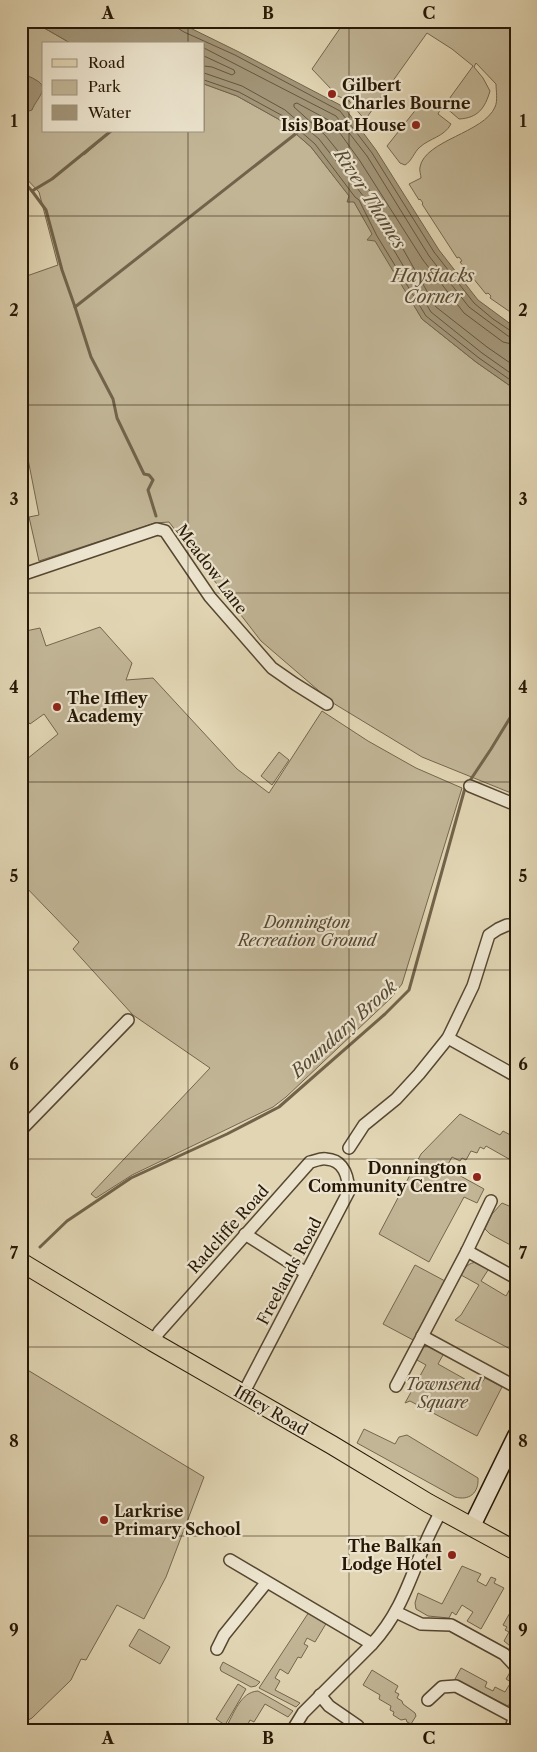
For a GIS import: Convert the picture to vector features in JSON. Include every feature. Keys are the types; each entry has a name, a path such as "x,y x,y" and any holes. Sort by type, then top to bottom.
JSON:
{"main road":[{"name":"Iffley Road","path":"25,1264 153,1342 516,1551"},
{"path":"472,1526 516,1436"}],"street":[{"name":"Meadow Lane","path":"21,575 156,529 164,531 210,597 272,668 327,704"},
{"path":"470,786 516,804"},
{"path":"349,1148 364,1125 396,1099 448,1038 473,986 489,935 498,928 516,925"},
{"path":"21,1130 128,1020"},
{"path":"448,1038 516,1076"},
{"name":"Radcliffe Road","path":"153,1342 159,1332 310,1162 325,1159 339,1163"},
{"name":"Freelands Road","path":"243,1394 349,1191 347,1175 339,1163"},
{"path":"396,1386 467,1251 490,1201"},
{"path":"245,1234 306,1273"},
{"path":"467,1251 516,1278"},
{"path":"422,1336 516,1387"},
{"path":"292,1731 303,1713 382,1634 404,1597 432,1527 442,1510"},
{"path":"230,1560 372,1644"},
{"path":"217,1649 224,1635 266,1583"},
{"path":"396,1612 421,1624 451,1625 504,1654 516,1667"},
{"path":"428,1700 442,1687 456,1686 515,1715 510,1731"},
{"path":"320,1695 329,1706 358,1726"}],"green space":[{"path":"21,21 32,21 69,42 42,42 42,132 109,132 84,155 111,132 205,132 205,84 237,96 280,120 311,147 354,202 422,319 476,362 516,390 516,795 422,757 333,703 261,641 169,522 155,523 39,561 29,517 39,515 27,454 21,454 21,278 58,265 39,192 21,173"},
{"path":"345,21 516,21 516,316 490,298 491,296 488,293 486,294 460,262 462,261 459,257 457,258 409,184 421,178 420,167 424,158 432,150 479,124 489,116 496,105 496,84 476,63 474,67 490,91 480,111 471,117 459,119 444,106 473,66 452,49 427,33 365,120 349,101 331,93 332,90 312,69"},
{"path":"425,98 441,108 438,114 451,124 441,135 420,147 405,165 400,163 387,146"},
{"name":"Donnington Recreation Ground","path":"100,627 132,663 126,680 153,678 237,769 269,793 322,711 368,741 416,768 462,788 402,984 391,998 273,1107 132,1175 96,1198 91,1194 210,1068 133,1015 73,949 79,942 21,882 21,766 58,734 44,714 30,724 21,713 21,632 40,628 46,646"},
{"path":"279,752 289,760 272,785 261,776"},
{"path":"460,1114 500,1135 503,1131 516,1138 516,1163 486,1146 484,1149 480,1147 477,1153 471,1151 466,1160 462,1158 460,1161 452,1157 446,1168 484,1189 477,1203 464,1197 429,1262 379,1234 421,1154"},
{"path":"502,1203 516,1209 516,1248 490,1234 485,1229 492,1214"},
{"name":"Townsend Square","path":"477,1262 490,1267 481,1281 506,1296 516,1281 516,1352 455,1320 461,1315 479,1285 461,1275 467,1266"},
{"name":"Townsend Square","path":"415,1265 445,1281 415,1341 383,1324"},
{"name":"Townsend Square","path":"428,1346 441,1350 443,1355 438,1364 479,1387 485,1378 502,1387 477,1436 410,1401 405,1403 426,1365 417,1360 418,1354 422,1347"},
{"name":"Larkrise Primary School","path":"21,1366 204,1477 166,1577 144,1619 117,1605 86,1660 81,1659 71,1680 32,1718 21,1724"},
{"path":"364,1429 395,1444 399,1437 407,1435 478,1478 475,1492 465,1498 455,1497 357,1443"},
{"path":"462,1566 481,1574 477,1581 486,1586 491,1577 496,1579 494,1583 504,1588 481,1629 467,1621 473,1612 462,1605 456,1615 452,1612 449,1618 428,1616 416,1609 415,1603 418,1593 442,1604"},
{"path":"516,1602 513,1611 516,1614 516,1651 504,1641 509,1632 505,1630 507,1627 503,1625"},
{"path":"309,1612 327,1622 315,1642 307,1638 304,1644 308,1646 301,1658 298,1657 288,1674 280,1669 275,1678 280,1681 275,1690 300,1703 296,1707 259,1688"},
{"path":"139,1629 170,1647 160,1664 129,1646"},
{"path":"223,1662 260,1682 256,1686 251,1687 221,1671 220,1668"},
{"path":"461,1668 487,1682 485,1687 493,1691 495,1687 505,1692 511,1682 506,1679 512,1669 516,1688 508,1706 455,1679"},
{"path":"372,1670 398,1686 395,1692 399,1694 397,1698 415,1713 416,1716 411,1724 406,1719 401,1720 393,1715 394,1712 390,1710 391,1706 379,1699 380,1695 363,1685"},
{"path":"238,1684 246,1689 225,1725 216,1719"},
{"path":"258,1691 293,1711 288,1717 265,1704 254,1722 250,1720 246,1728 249,1731 229,1731 225,1729 242,1700 252,1692"}],"water":[{"name":"Haystacks Corner","path":"32,21 176,21 344,107 376,150 439,250 460,277 478,300 516,328 516,390 476,362 422,319 375,241 367,240 372,234 354,202 347,202 349,196 311,147 280,120 237,96 205,84 205,42 69,42"},
{"path":"21,75 32,78 40,83 42,87 41,94 32,110 26,112 21,109"}],"waterway":[{"path":"75,307 62,270 46,210 32,191 52,179 110,132"},
{"path":"156,516 148,490 153,480 149,475 144,474 117,418 113,399 91,357 75,307 298,132"},
{"path":"21,179 32,191"},
{"name":"Boundary Brook","path":"40,1247 67,1221 131,1178 227,1134 279,1107 385,1014 409,990 465,788 516,708"}],"place":[{"name":"Gilbert Charles Bourne","path":"332,94"},
{"name":"Isis Boat House","path":"416,125"},
{"name":"The Iffley Academy","path":"57,707"},
{"name":"Donnington Community Centre","path":"477,1177"},
{"name":"Larkrise Primary School","path":"104,1520"},
{"name":"The Balkan Lodge Hotel","path":"452,1555"}],"water label":[{"name":"River Thames","path":"370,199"}]}
